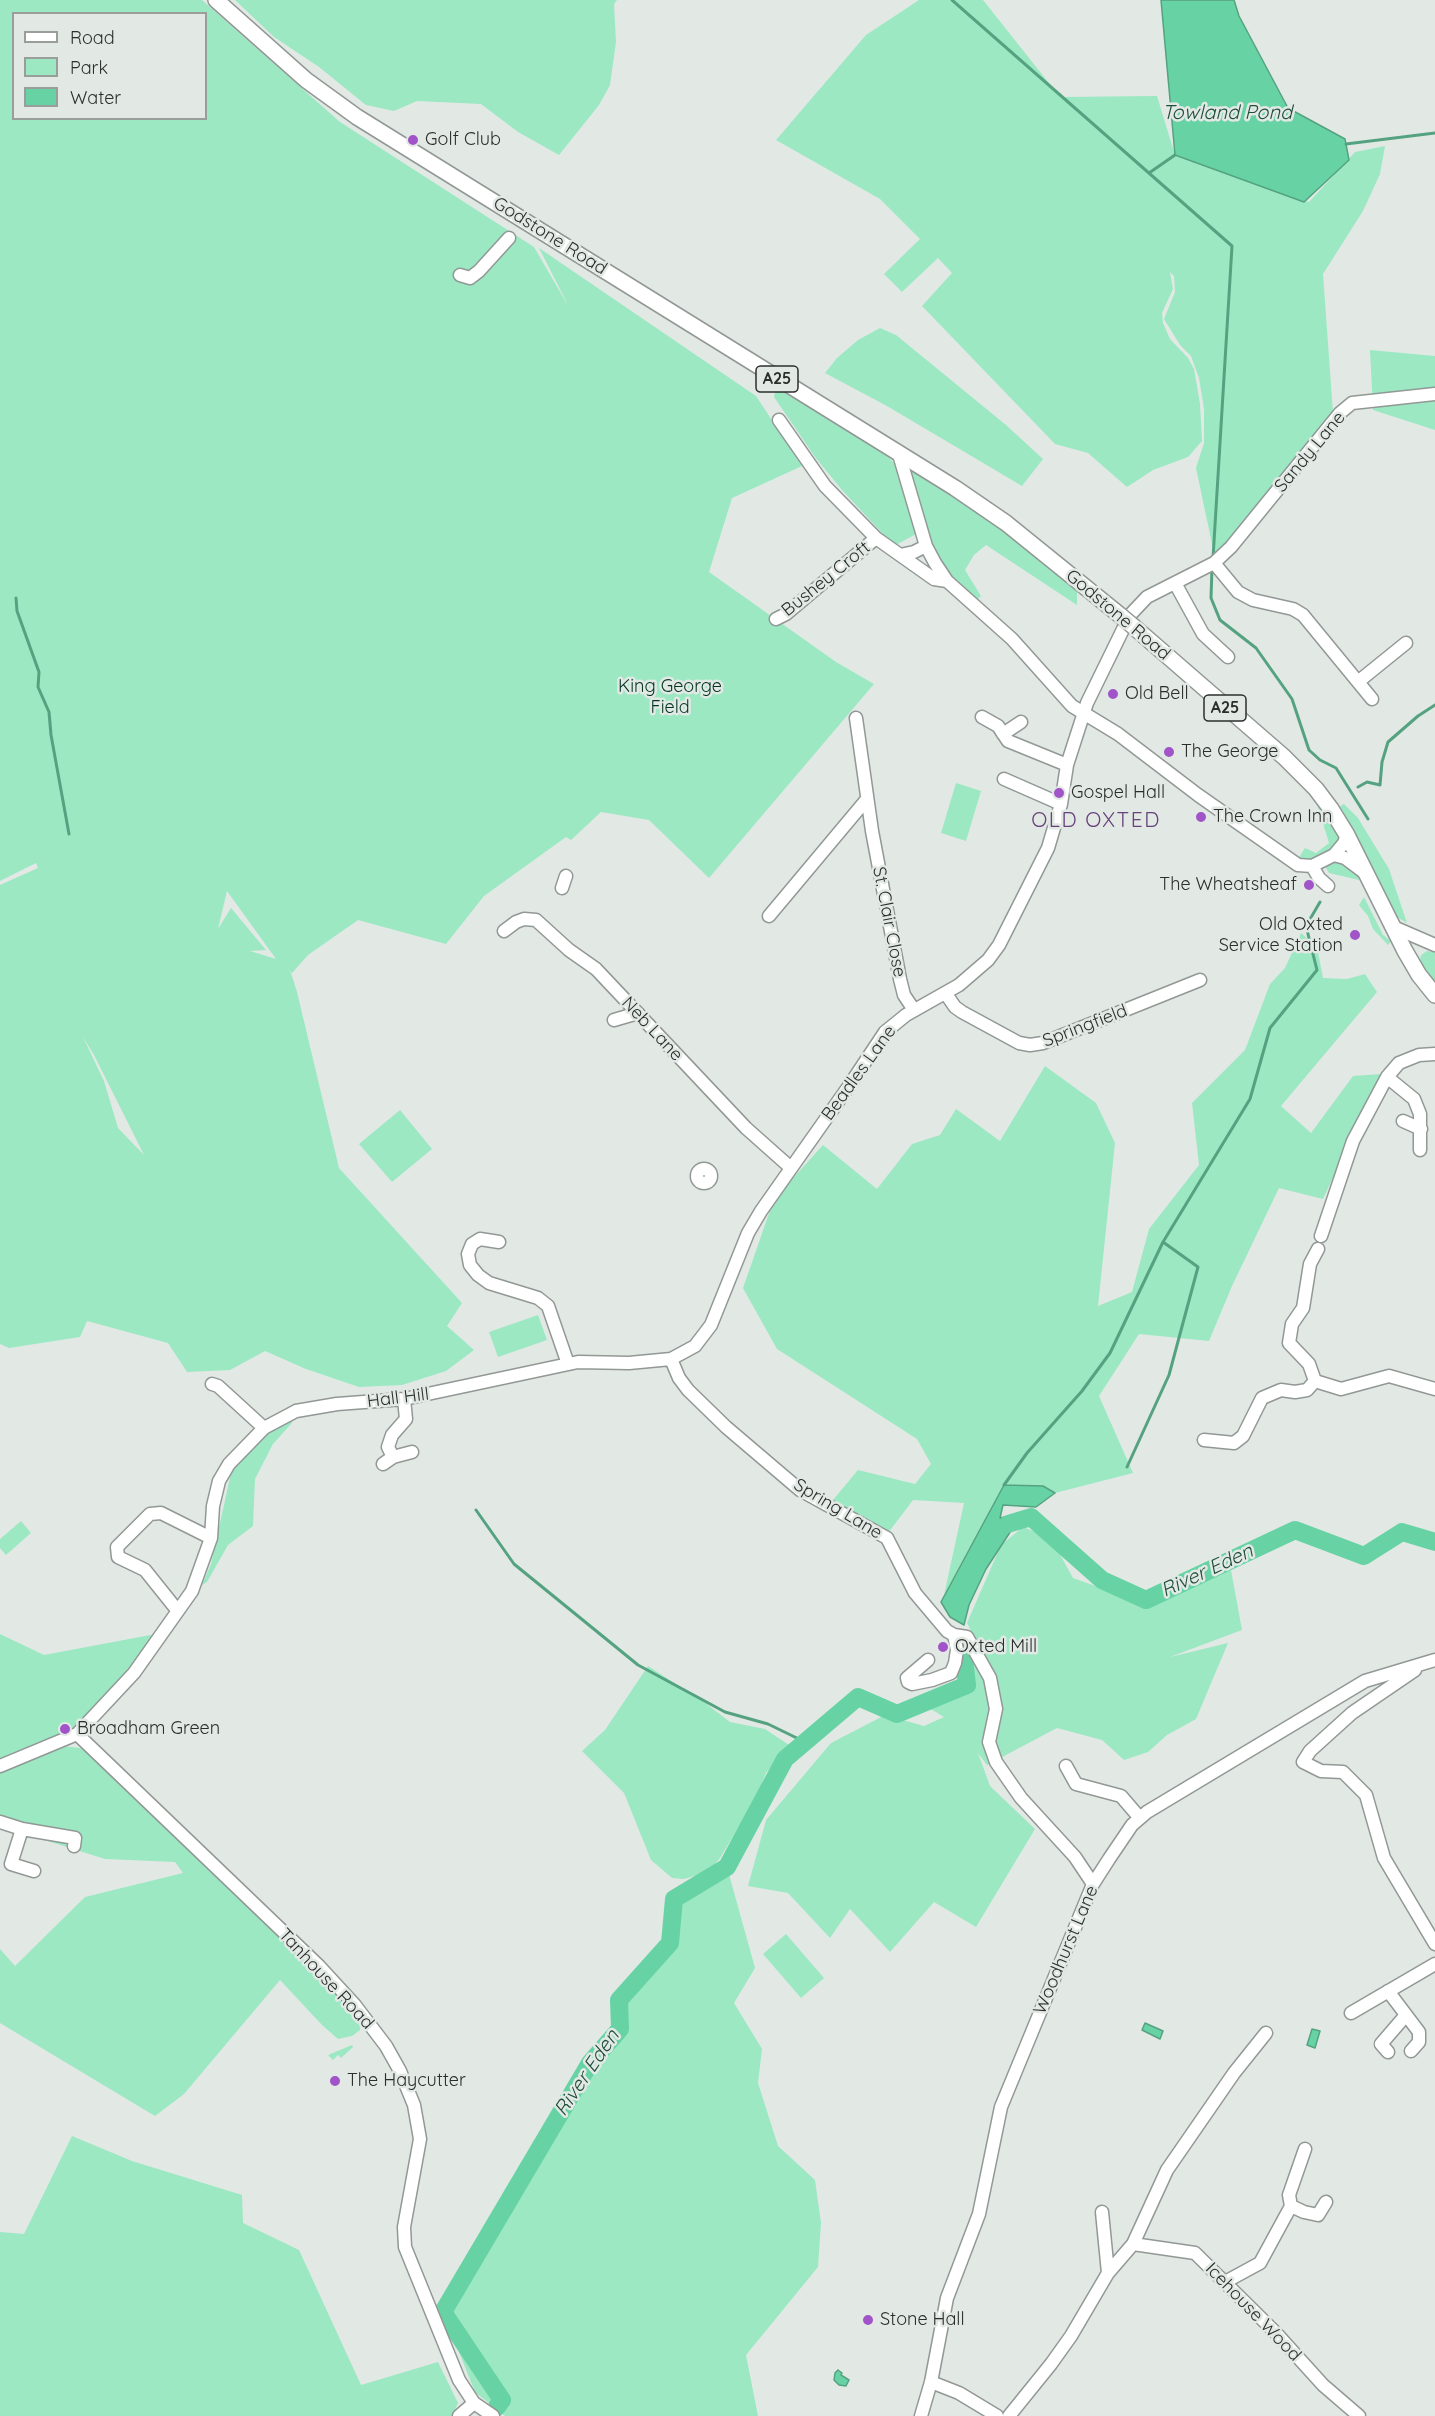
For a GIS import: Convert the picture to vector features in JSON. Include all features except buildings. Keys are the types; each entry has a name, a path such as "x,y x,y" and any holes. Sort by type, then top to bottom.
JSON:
{"main road":[{"name":"Godstone Road","path":"216,0 306,80 357,117 773,376 898,451 1006,523 1134,627 1303,775 1331,809 1347,835 1391,926"},
{"name":"A25","path":"1391,926 1419,975 1435,995"}],"street":[{"path":"460,275 470,278 509,237"},
{"name":"Sandy Lane","path":"1175,583 1210,565 1231,547 1340,413 1353,403 1435,394"},
{"path":"779,420 825,486 876,538 934,579 947,581"},
{"path":"898,451 926,546 947,581 1012,639 1072,706 1118,734 1198,795 1298,865 1312,866 1334,855 1344,843 1347,835"},
{"name":"Bushey Croft","path":"776,619 786,614 876,538"},
{"path":"900,555 926,546"},
{"path":"1210,565 1238,592 1253,600 1293,609 1303,615 1372,699"},
{"path":"1175,583 1203,634 1227,658"},
{"name":"Beadles Lane","path":"790,1168 885,1032 914,1010 946,994 977,971 999,945 1048,848 1061,804 1067,765 1083,714 1130,615 1147,597 1175,583"},
{"path":"1359,681 1406,643"},
{"path":"982,717 998,726 1008,741 1067,765"},
{"name":"St. Clair Close","path":"856,718 872,831 900,979 904,995 914,1010"},
{"path":"1003,734 1021,722"},
{"path":"1004,779 1061,804"},
{"path":"769,916 867,799"},
{"path":"846,825 872,831"},
{"path":"1334,855 1345,858 1366,874"},
{"path":"1312,866 1319,878 1328,886"},
{"name":"Neb Lane","path":"504,931 524,919 536,920 569,950 596,969 746,1128 790,1168"},
{"path":"1391,926 1429,943"},
{"path":"1405,951 1429,943"},
{"name":"Springfield","path":"946,994 955,1007 962,1012 1019,1043 1030,1045 1043,1043 1200,980"},
{"path":"614,1020 638,1013"},
{"path":"1321,1236 1353,1141 1387,1077 1399,1063 1419,1055 1435,1054"},
{"path":"1387,1077 1414,1099 1420,1114 1420,1150"},
{"path":"1403,1121 1421,1129"},
{"name":"Hall Hill","path":"77,1734 134,1673 192,1591 211,1538 213,1506 219,1481 229,1464 264,1428 296,1411 337,1404 404,1399 568,1364 628,1363 671,1359 689,1350 705,1336 722,1301 748,1233 790,1168"},
{"path":"499,1242 480,1239 472,1244 468,1254 470,1265 489,1283 538,1298 548,1306 568,1364"},
{"path":"1315,1381 1309,1364 1289,1343 1292,1324 1303,1308 1310,1264 1318,1249"},
{"name":"Spring Lane","path":"671,1359 679,1378 688,1390 726,1427 800,1490 887,1538 915,1593 947,1631 954,1635 967,1637 990,1678 996,1708 989,1742 996,1762 1021,1798 1075,1857 1093,1884"},
{"path":"1315,1381 1341,1389 1389,1376 1435,1389"},
{"path":"1204,1440 1234,1443 1243,1436 1262,1398 1281,1390 1295,1392 1306,1390 1315,1381"},
{"path":"212,1384 218,1386 264,1428"},
{"path":"404,1399 406,1419 392,1435 388,1447 388,1461 412,1452"},
{"path":"177,1610 145,1570 118,1557 117,1547 150,1514 161,1513 211,1538"},
{"path":"928,1660 907,1678 908,1682 912,1684 932,1680 951,1673 957,1650 954,1635"},
{"path":"1428,1664 1352,1713 1310,1750 1303,1762 1321,1770 1343,1772 1366,1795 1384,1858 1435,1944"},
{"name":"Woodhurst Lane","path":"921,2416 931,2382 948,2298 978,2214 1001,2107 1093,1884 1139,1817 1365,1681 1428,1664"},
{"path":"0,1766 77,1734"},
{"name":"Tanhouse Road","path":"77,1734 319,1966 374,2029 394,2060 414,2105 420,2139 404,2227 405,2247 459,2380 474,2403 493,2416"},
{"path":"1066,1766 1076,1784 1121,1796 1139,1817"},
{"path":"0,1822 22,1829 75,1838 74,1846"},
{"path":"22,1829 11,1864 34,1871"},
{"path":"1351,2013 1435,1964"},
{"path":"1388,1991 1419,2031 1419,2042 1411,2051"},
{"path":"1388,2052 1381,2044 1406,2015"},
{"path":"1009,2416 1065,2344 1108,2273 1133,2244 1167,2170 1234,2073 1266,2033"},
{"path":"1225,2282 1260,2263 1291,2206 1289,2195 1305,2149"},
{"path":"1291,2206 1320,2219 1326,2202"},
{"path":"1102,2212 1108,2273"},
{"name":"Icehouse Wood","path":"1133,2244 1195,2253 1276,2333 1352,2414"},
{"path":"931,2382 959,2393 997,2416"},
{"path":"459,2416 474,2403"}],"green space":[{"name":"King George Field","path":"0,0 202,0 340,122 534,247 569,307 539,248 756,396 802,466 732,498 709,572 836,662 874,684 709,878 649,820 601,812 571,840 566,837 484,896 446,944 358,920 308,955 292,973 288,969 297,992 339,1168 462,1303 447,1326 474,1350 446,1371 402,1385 359,1387 306,1369 265,1351 230,1370 187,1372 168,1343 87,1321 80,1337 9,1348 0,1344 0,885 38,868 36,863 0,881","holes":["227,891 276,959 250,951 266,950 231,908 218,929","83,1037 94,1055 144,1155 118,1128 104,1081"]},
{"path":"235,0 617,0 614,4 616,42 610,85 599,105 559,155 518,132 481,104 417,101 394,111 366,105 319,67 274,37"},
{"path":"919,0 983,0 1060,97 1157,96 1175,155 1309,202 1355,152 1385,146 1380,174 1363,211 1323,274 1333,413 1215,558 1196,468 1204,443 1204,409 1199,378 1191,356 1180,345 1164,319 1175,292 1174,276 1170,272 1173,289 1162,313 1163,323 1170,339 1188,358 1194,369 1200,404 1202,441 1188,457 1153,470 1127,487 1088,453 1055,444 922,306 952,273 938,258 902,292 884,274 920,239 880,199 776,140 866,35"},
{"path":"880,328 896,335 1006,425 1043,459 1022,486 887,406 825,373 837,358 858,340"},
{"path":"1370,350 1435,356 1435,430 1373,410"},
{"path":"776,388 880,448 894,463 916,534 894,546 815,457 774,397"},
{"path":"913,469 1077,584 1077,605 986,545 974,555 965,570 981,596 977,600 967,593 937,556 928,534 911,471"},
{"path":"956,783 981,791 966,841 941,833"},
{"path":"1320,803 1339,836 1338,844 1326,853 1305,861 1298,859 1305,848 1316,853 1329,843 1317,804"},
{"path":"1344,804 1358,818 1389,869 1407,923 1392,914 1358,839 1340,806"},
{"path":"1334,861 1341,861 1356,871 1359,880 1329,873 1325,866"},
{"path":"1364,897 1383,935 1391,941 1388,945 1373,929 1368,916 1359,905"},
{"path":"1301,933 1317,947 1323,978 1347,979 1365,974 1377,992 1281,1106 1311,1133 1353,1076 1381,1074 1323,1199 1279,1188 1232,1286 1209,1341 1139,1334 1099,1396 1133,1473 1055,1493 1043,1486 1004,1485 944,1595 964,1503 913,1500 888,1533 833,1500 858,1470 915,1484 931,1464 917,1439 777,1349 743,1288 774,1199 823,1145 877,1189 912,1144 940,1135 956,1109 1000,1141 1045,1066 1096,1103 1115,1143 1098,1306 1132,1292 1149,1229 1199,1165 1192,1103 1245,1050 1270,984 1285,968"},
{"path":"1427,951 1435,952 1435,983 1420,961 1421,955"},
{"path":"400,1110 432,1149 392,1182 359,1144"},
{"path":"538,1315 547,1340 498,1357 489,1332"},
{"path":"291,1417 292,1423 273,1444 255,1479 253,1526 228,1545 207,1582 202,1585 211,1564 231,1473 258,1439"},
{"path":"21,1521 31,1533 6,1555 0,1548 0,1539"},
{"path":"1023,1527 1051,1538 1073,1578 1132,1599 1231,1570 1242,1630 1170,1657 1228,1643 1196,1719 1167,1735 1148,1752 1124,1760 1102,1740 1057,1728 987,1765 978,1753 990,1786 1035,1829 976,1927 934,1902 890,1952 850,1909 830,1938 788,1893 748,1886 766,1820 831,1743 885,1715 924,1726 944,1717 929,1708 963,1692 963,1648 978,1644 967,1623 1001,1545"},
{"path":"161,1633 77,1734 62,1722 70,1729 58,1736 63,1746 80,1748 92,1756 272,1926 341,1997 361,2023 360,2030 352,2036 338,2039 280,1980 184,2094 155,2116 0,2023 0,1949 15,1966 85,1897 183,1873 175,1862 105,1859 0,1826 0,1634 44,1655"},
{"path":"648,1666 704,1702 730,1722 765,1729 789,1745 766,1773 756,1798 720,1858 708,1872 684,1879 672,1878 651,1860 624,1793 582,1751 605,1730"},
{"path":"727,1867 755,1968 734,2003 762,2049 758,2083 778,2146 815,2180 821,2223 818,2267 746,2355 758,2416 505,2416 475,2392 443,2312 590,2063 620,2029 619,2000 670,1943 674,1899"},
{"path":"786,1934 824,1978 801,1998 763,1954"},
{"path":"352,2045 353,2047 341,2058 338,2055 333,2060 328,2055"},
{"path":"72,2136 132,2161 242,2195 243,2223 299,2250 361,2385 438,2362 458,2403 453,2414 455,2416 0,2416 0,2232 24,2234"}],"water":[{"name":"Towland Pond","path":"1161,0 1234,0 1239,16 1288,108 1345,139 1349,160 1304,202 1175,155"},
{"path":"1004,1485 1043,1486 1055,1493 1036,1507 1003,1505 1000,1518 1019,1514 1031,1517 1016,1523 986,1569 969,1605 964,1625 950,1617 941,1602"},
{"path":"1145,2023 1163,2031 1160,2039 1142,2030"},
{"path":"1312,2029 1320,2031 1315,2048 1307,2045"},
{"path":"838,2370 849,2380 846,2386 839,2385 834,2380"}],"waterway":[{"path":"952,0 1232,246 1213,558"},
{"path":"1346,144 1435,133"},
{"path":"1149,173 1175,155"},
{"path":"1212,567 1211,598 1220,620 1256,648 1292,699 1309,750 1320,760 1336,768 1368,819"},
{"path":"16,598 17,611 39,672 38,687 49,712 69,834"},
{"path":"1358,787 1367,782 1380,785 1382,762 1388,742 1418,716 1435,705"},
{"path":"1004,1485 1027,1453 1082,1391 1110,1353 1163,1242 1250,1099 1270,1028 1317,970 1306,926 1320,902"},
{"path":"1127,1467 1169,1375 1198,1267 1163,1242"},
{"path":"476,1510 514,1564 638,1665 725,1712 768,1724 803,1741"},
{"name":"River Eden","path":"1008,1524 1031,1517 1102,1580 1146,1600 1295,1530 1364,1556 1402,1532 1435,1542"},
{"name":"River Eden","path":"497,2407 502,2400 443,2312 590,2063 620,2029 619,2000 670,1943 674,1899 727,1867 785,1759 858,1697 897,1714 967,1685 962,1643"}],"place":[{"name":"Golf Club","path":"413,140"},
{"name":"Old Bell","path":"1113,694"},
{"name":"The George","path":"1169,752"},
{"name":"Gospel Hall","path":"1059,793"},
{"name":"The Crown Inn","path":"1201,817"},
{"name":"The Wheatsheaf","path":"1309,885"},
{"name":"Old Oxted Service Station","path":"1355,935"},
{"name":"Oxted Mill","path":"943,1647"},
{"name":"Broadham Green","path":"65,1729"},
{"name":"The Haycutter","path":"335,2081"},
{"name":"Stone Hall","path":"868,2320"}],"district":[{"name":"OLD OXTED","path":"1096,821"}]}
